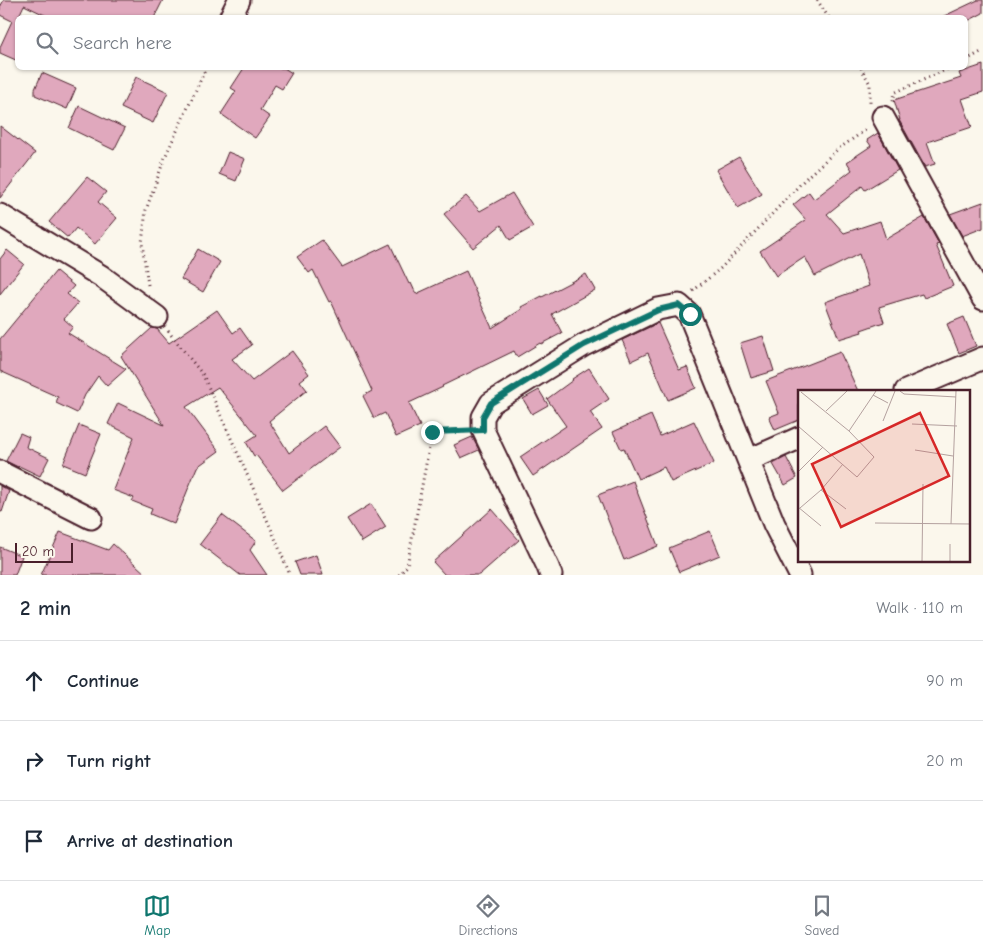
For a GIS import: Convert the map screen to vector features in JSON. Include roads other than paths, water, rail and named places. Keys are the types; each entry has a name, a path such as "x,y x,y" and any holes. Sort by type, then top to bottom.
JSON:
{"street":[{"path":"232,15 239,0"},
{"path":"877,112 983,299"},
{"path":"0,215 101,276 157,317"},
{"path":"551,575 483,430 483,417 491,403 584,345 658,310 679,305 690,314 774,524 800,575"},
{"path":"908,390 983,358"},
{"path":"749,460 798,438"},
{"path":"0,472 91,518"}]}
